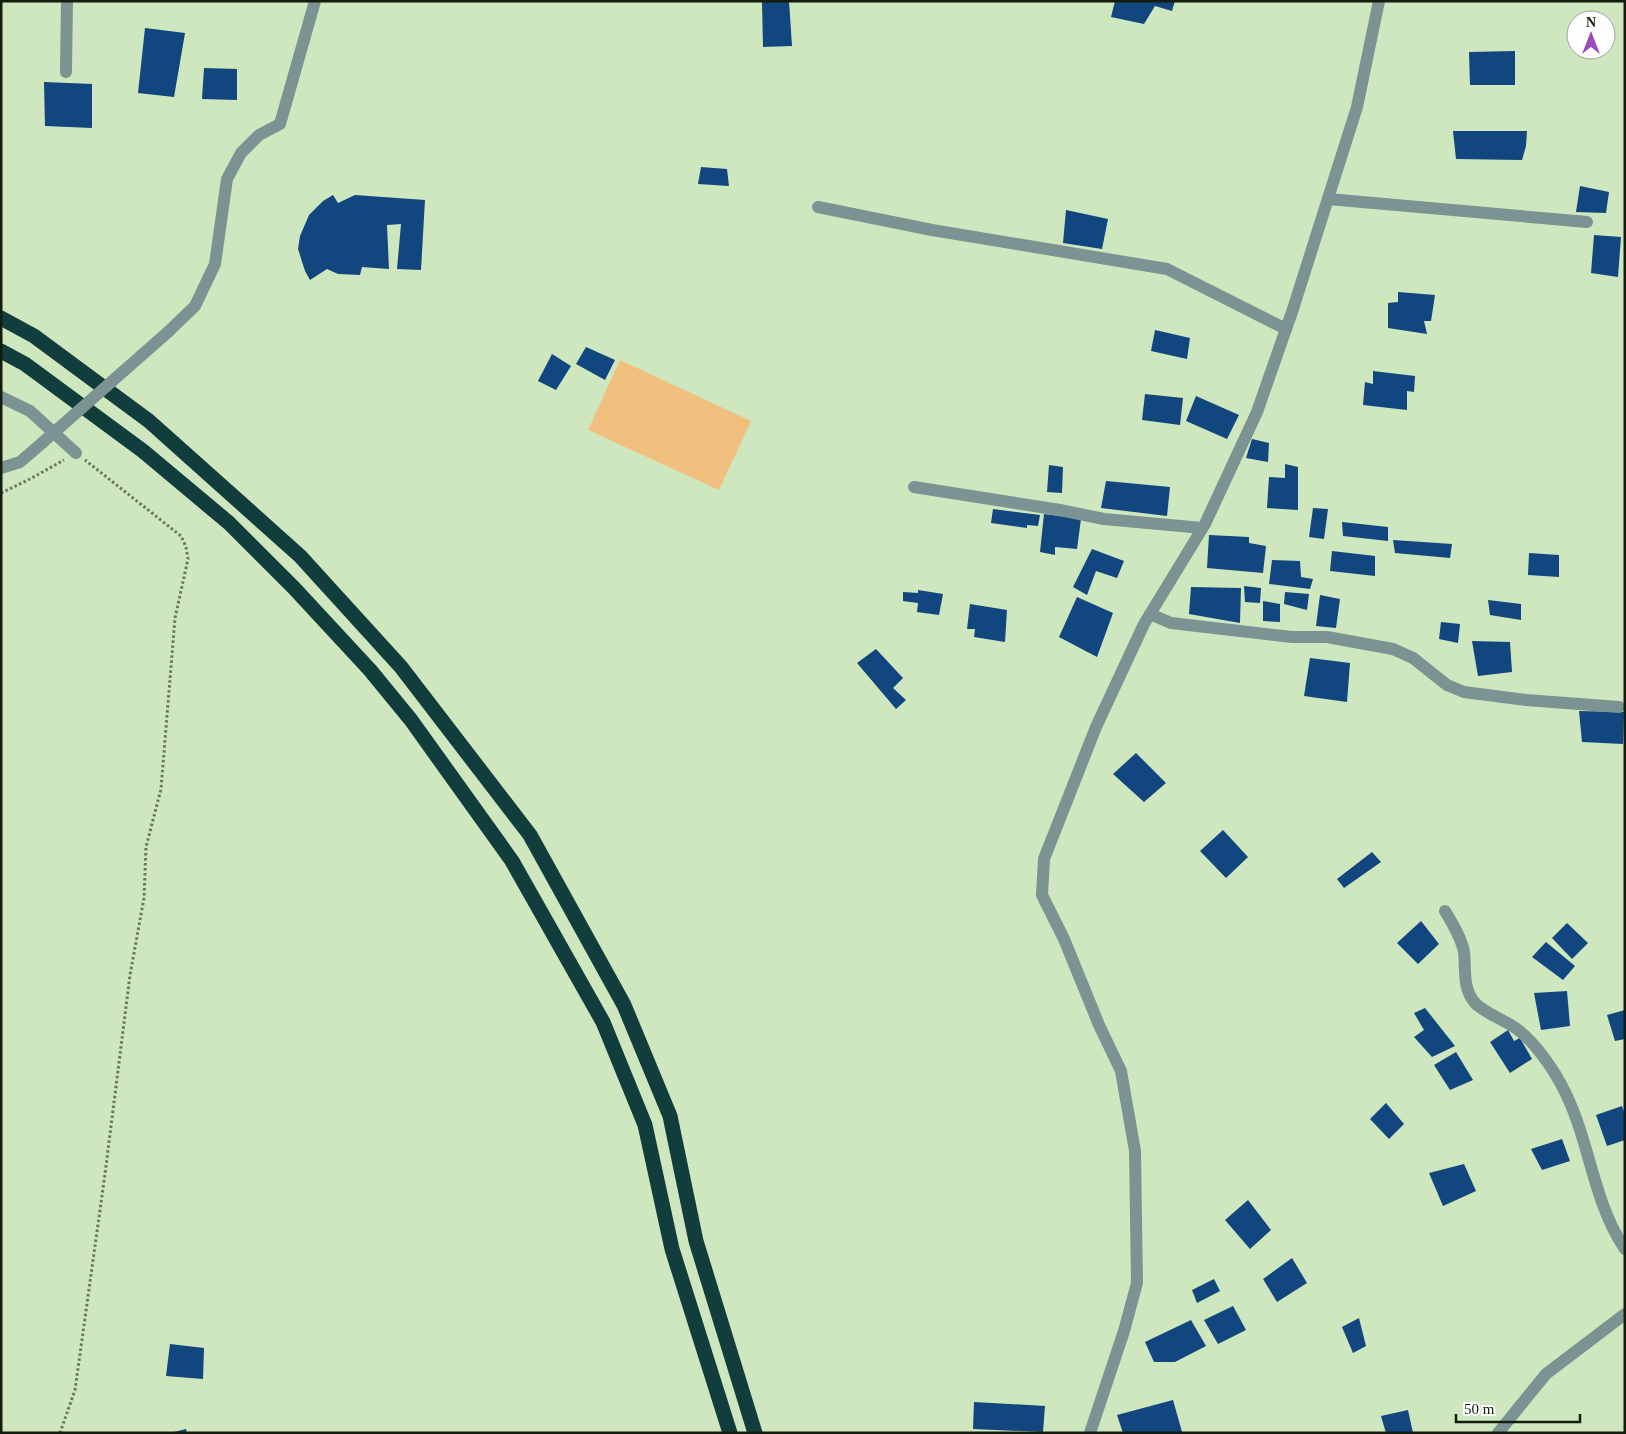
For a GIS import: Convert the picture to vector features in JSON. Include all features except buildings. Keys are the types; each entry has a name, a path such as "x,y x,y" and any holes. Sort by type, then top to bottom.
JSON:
{"highway":[{"path":"1,318 34,336 149,421 300,556 402,667 530,835 624,1005 670,1116 696,1242 755,1433"},
{"path":"1,351 25,364 143,452 229,523 294,588 370,670 411,720 512,861 603,1022 645,1125 672,1249 730,1433"}],"street":[{"path":"66,72 67,1"},
{"path":"1,468 20,462 195,306 215,264 226,179 241,153 259,135 280,124 315,1"},
{"path":"1090,1433 1124,1332 1137,1283 1135,1151 1121,1071 1099,1025 1064,939 1042,895 1044,859 1096,727 1150,614 1202,528 1257,412 1286,329 1357,107 1379,1"},
{"path":"1328,199 1587,222"},
{"path":"818,207 932,230 1167,269 1286,329"},
{"path":"1,397 30,411 76,452"},
{"path":"914,487 1060,510 1104,519 1202,528"},
{"path":"1150,614 1171,623 1292,637 1327,637 1393,649 1413,658 1448,685 1464,692 1526,700 1619,707"},
{"path":"1445,910 1455,927 1464,950 1465,978 1468,992 1476,1004 1515,1028 1528,1039 1562,1086 1576,1114 1594,1178 1608,1215 1618,1239 1625,1249"},
{"path":"1498,1433 1546,1374 1625,1314"}],"path":[{"path":"1,493 30,479 76,452 182,536 188,559 175,618 161,789 146,847 144,898 130,975 107,1164 75,1390 60,1433"}],"shaded area":[{"path":"620,360 751,421 719,490 588,430"}]}
